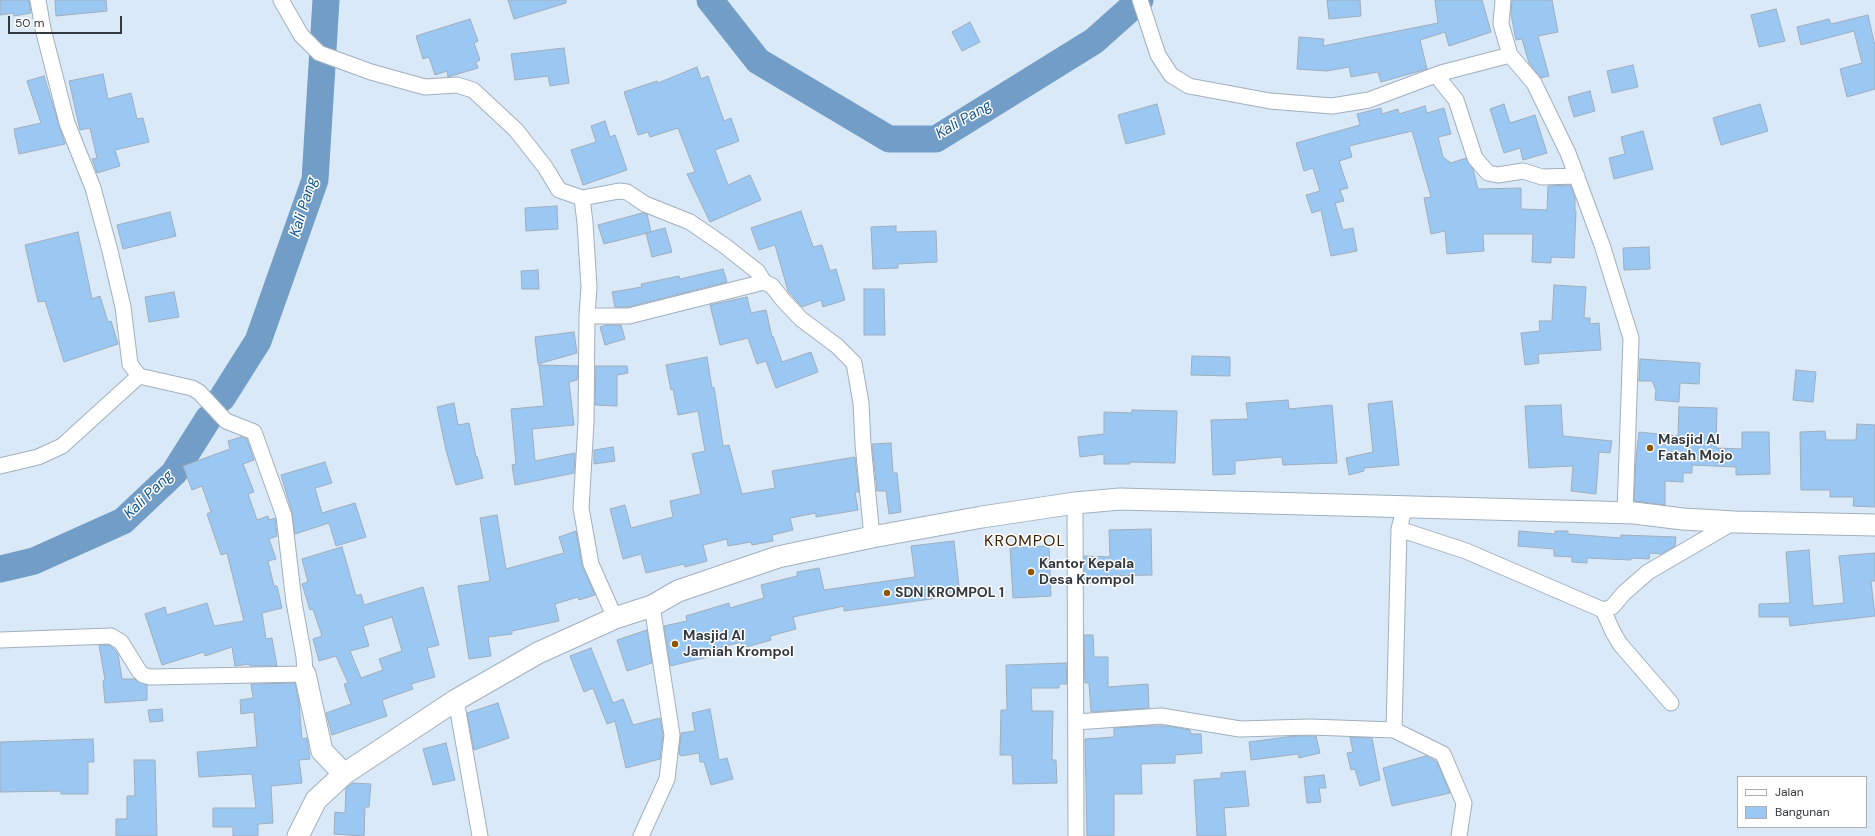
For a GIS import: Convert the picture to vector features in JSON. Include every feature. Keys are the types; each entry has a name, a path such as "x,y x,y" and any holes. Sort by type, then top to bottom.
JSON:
{"street":[{"path":"38,0 43,29 68,123 93,188 110,251 123,307 130,364 139,376 192,388 199,392 226,421 254,432 284,516 294,602 304,657 305,674 322,751 344,774"},
{"path":"281,0 301,35 319,53 371,72 425,87 457,85 473,90 516,130 545,167 559,190 582,198 619,191 627,192 645,204 690,222 725,246 758,272 764,282 772,286 782,300 801,319 837,346 854,363 862,403 863,444 872,537"},
{"path":"1503,0 1501,24 1510,55 1534,83 1568,153 1602,245 1631,338 1625,513"},
{"path":"1141,4 1158,55 1171,75 1189,86 1270,100 1332,106 1369,100 1436,75 1510,55"},
{"path":"1436,75 1456,100 1475,158 1488,173 1498,175 1523,171 1542,177 1577,176"},
{"path":"582,198 586,223 589,286 587,316 586,423 581,508 591,564 614,618"},
{"path":"587,316 629,316 764,282"},
{"path":"0,466 38,457 62,446 139,376"},
{"path":"298,836 316,800 344,774 456,700 538,653 614,618 652,606 678,591 778,557 872,537 982,517 1075,503 1120,499 1625,513 1735,522 1875,525"},
{"path":"1075,503 1076,836"},
{"path":"1394,730 1399,529 1405,506"},
{"path":"1399,529 1466,552 1603,610 1612,607 1624,593 1648,572 1735,522"},
{"path":"642,836 666,779 672,735 652,606"},
{"path":"1603,610 1620,644 1671,703"},
{"path":"0,640 111,636 121,642 139,671 150,677 305,674"},
{"path":"456,700 480,836"},
{"path":"1076,722 1161,716 1240,729 1310,727 1394,730 1443,754 1464,803 1459,836"}],"building":[{"path":"0,0 29,0 31,13 14,16 13,13 0,15"},
{"path":"55,0 106,0 107,11 56,16"},
{"path":"508,0 566,0 566,3 514,19"},
{"path":"1327,0 1360,0 1361,16 1329,19"},
{"path":"1435,0 1482,0 1491,32 1449,46 1445,32 1420,40 1427,69 1381,82 1378,72 1351,77 1349,67 1327,71 1297,69 1299,37 1324,39 1323,46 1438,23"},
{"path":"1512,0 1552,0 1558,32 1538,36 1549,76 1541,78 1529,63 1522,39 1516,40 1511,14"},
{"path":"1776,9 1785,41 1759,47 1751,15"},
{"path":"1868,15 1875,46 1875,89 1847,97 1840,69 1862,63 1854,31 1801,45 1797,27 1829,19 1831,24"},
{"path":"470,19 478,41 474,43 480,60 476,62 478,68 448,77 447,71 435,75 429,57 423,59 416,36"},
{"path":"970,22 980,42 962,51 952,32"},
{"path":"564,48 569,83 550,86 548,76 515,80 511,54"},
{"path":"1633,65 1638,87 1612,93 1607,71"},
{"path":"697,67 701,79 708,76 724,121 731,118 739,141 715,150 728,185 750,175 761,200 710,222 687,174 695,172 678,128 650,137 648,132 638,135 624,92 657,81 658,83"},
{"path":"103,74 108,99 131,93 137,119 143,118 149,142 115,150 120,166 97,173 92,159 97,158 90,128 80,130 69,81"},
{"path":"44,76 65,144 19,154 14,129 41,123 27,81"},
{"path":"1590,91 1595,111 1574,117 1568,97"},
{"path":"1157,104 1165,134 1126,144 1118,115"},
{"path":"1504,104 1510,123 1535,115 1547,153 1523,160 1520,148 1504,153 1490,109"},
{"path":"1760,104 1768,131 1721,145 1713,118"},
{"path":"1425,106 1427,113 1444,108 1451,134 1438,137 1443,157 1451,163 1466,158 1473,169 1478,189 1521,188 1521,209 1547,210 1548,186 1570,185 1575,198 1576,211 1574,258 1551,257 1551,263 1532,262 1533,234 1483,234 1484,251 1447,254 1445,231 1431,234 1424,198 1431,197 1412,131 1349,146 1352,157 1339,161 1348,188 1340,190 1344,201 1335,203 1343,230 1353,228 1357,251 1331,256 1321,210 1312,213 1306,195 1320,191 1313,168 1304,171 1296,143 1360,125 1357,114 1381,108 1382,114 1398,109 1399,114"},
{"path":"605,121 610,137 615,135 627,170 583,185 571,150 596,142 591,126"},
{"path":"1643,131 1653,169 1614,179 1609,158 1625,154 1621,137"},
{"path":"557,206 558,229 526,231 525,208"},
{"path":"801,211 813,247 822,245 830,271 836,269 845,300 823,307 821,300 802,307 788,291 775,245 759,250 751,228"},
{"path":"170,212 176,236 123,249 117,225"},
{"path":"642,213 647,214 651,232 604,244 598,225"},
{"path":"896,226 896,232 936,231 937,262 898,264 898,268 873,269 871,227"},
{"path":"665,228 672,252 652,257 646,233"},
{"path":"78,232 92,299 100,296 108,322 111,321 118,344 64,362 45,301 38,302 25,245"},
{"path":"1649,247 1650,269 1624,270 1623,248"},
{"path":"723,269 727,282 628,307 615,307 612,292 642,287 641,284 679,276 680,279"},
{"path":"538,270 539,289 522,289 521,271"},
{"path":"1554,285 1586,287 1584,318 1590,318 1590,324 1599,323 1601,350 1538,354 1539,363 1525,365 1521,333 1540,331 1539,321 1552,321"},
{"path":"864,289 884,289 885,335 864,335"},
{"path":"174,292 179,317 149,322 145,297"},
{"path":"747,297 751,313 766,310 772,337 773,336 782,362 811,352 818,372 776,388 766,361 757,364 748,338 720,345 710,305"},
{"path":"607,325 621,325 625,339 605,345 600,327"},
{"path":"574,332 577,353 538,364 535,337"},
{"path":"1192,356 1230,357 1230,376 1191,375"},
{"path":"707,357 712,388 714,387 723,446 729,445 742,494 775,488 772,471 855,457 859,492 855,492 858,510 816,517 816,513 790,518 793,530 772,535 773,541 752,545 751,542 728,546 727,539 703,545 707,561 685,567 684,564 646,573 641,554 623,559 610,509 625,505 631,528 673,517 670,501 701,494 692,454 705,451 698,411 678,415 673,389 671,390 666,365"},
{"path":"1640,359 1700,363 1699,384 1680,383 1679,402 1655,400 1656,390 1652,381 1639,381"},
{"path":"539,365 578,366 577,380 569,382 574,425 532,429 535,461 575,453 574,473 515,485 512,465 516,464 511,409 544,406"},
{"path":"596,366 627,366 628,373 617,375 617,406 595,405"},
{"path":"1796,370 1816,372 1813,402 1793,400"},
{"path":"1288,400 1289,409 1332,405 1337,463 1283,465 1282,457 1235,461 1235,474 1213,475 1211,420 1248,419 1246,403"},
{"path":"1392,401 1399,465 1364,468 1364,471 1349,475 1346,458 1373,452 1368,404"},
{"path":"454,403 458,425 469,423 476,457 477,456 483,478 456,485 446,450 437,407"},
{"path":"1561,405 1563,436 1612,441 1610,453 1599,452 1596,494 1571,491 1573,466 1529,468 1525,406"},
{"path":"1679,407 1717,408 1716,448 1742,449 1742,432 1769,432 1770,474 1736,475 1736,467 1692,465 1692,473 1683,473 1683,482 1665,481 1665,505 1634,501 1639,432 1678,436"},
{"path":"1132,410 1177,411 1175,463 1130,462 1130,464 1104,464 1104,454 1080,457 1078,437 1104,434 1104,412 1132,413"},
{"path":"1857,424 1875,425 1875,507 1853,506 1854,497 1830,497 1830,490 1801,490 1800,432 1825,431 1826,440 1856,440"},
{"path":"241,437 247,439 254,460 243,464 254,492 248,494 257,520 268,516 269,520 275,518 277,536 269,539 276,559 268,561 274,586 277,586 282,608 262,613 266,639 272,638 277,666 250,666 249,664 235,666 232,647 205,656 204,652 162,665 145,614 165,607 167,615 207,603 214,626 244,621 227,553 221,555 207,514 211,512 202,486 192,490 183,466 230,449 228,441"},
{"path":"891,443 893,473 897,473 901,512 889,514 886,491 877,491 872,444"},
{"path":"613,447 615,461 594,464 594,450"},
{"path":"325,462 332,483 315,488 322,513 355,503 366,537 336,546 329,523 295,534 292,512 281,475"},
{"path":"497,515 506,569 564,553 559,537 576,531 582,566 595,595 579,600 578,597 555,604 559,621 512,631 512,634 488,637 491,656 469,659 458,586 490,581 480,518"},
{"path":"1151,529 1152,575 1103,576 1102,583 1084,583 1084,556 1110,557 1109,530"},
{"path":"1519,531 1555,534 1555,531 1568,531 1568,534 1621,538 1621,535 1676,537 1675,546 1661,554 1650,553 1649,559 1631,558 1631,560 1587,558 1587,563 1572,562 1572,557 1554,556 1554,549 1518,546"},
{"path":"954,541 960,595 844,611 844,606 793,617 796,629 770,636 771,640 743,648 741,642 715,649 716,655 670,666 664,626 687,621 686,616 729,603 730,608 764,598 761,585 797,576 797,572 819,568 824,590 915,577 911,546"},
{"name":"Kantor Kepala Desa Krompol","path":"1049,546 1051,596 1013,598 1010,548"},
{"path":"342,547 356,596 361,594 364,605 423,587 439,645 427,648 435,677 411,684 413,689 382,700 387,716 332,735 326,713 351,704 344,684 348,683 336,656 319,661 313,639 322,636 313,609 310,610 302,584 308,582 302,559","holes":["392,617 402,651 379,659 383,670 361,678 350,651 369,646 363,626"]},
{"path":"1809,550 1813,606 1844,603 1839,556 1875,553 1875,581 1871,581 1875,616 1790,626 1789,617 1759,617 1759,604 1790,603 1786,552"},
{"path":"647,630 652,663 627,671 617,640"},
{"path":"1084,635 1093,635 1094,657 1108,657 1108,687 1148,684 1149,708 1091,712 1089,683 1085,683"},
{"path":"99,645 109,645 118,654 122,679 134,679 147,685 147,700 105,703 103,681 105,680"},
{"path":"591,648 613,703 623,699 633,725 660,718 663,735 660,759 626,768 615,721 607,724 593,688 584,692 570,656"},
{"path":"1066,663 1067,684 1059,684 1059,688 1031,688 1032,711 1053,711 1052,760 1056,760 1057,783 1013,784 1012,755 1000,755 1001,710 1007,710 1006,665"},
{"path":"295,683 299,703 302,739 307,738 310,759 299,760 302,783 271,786 273,823 258,824 258,836 233,836 233,827 213,827 213,808 256,808 252,774 199,777 197,752 257,747 254,712 241,714 240,700 253,698 251,684"},
{"path":"498,703 509,738 474,750 467,713"},
{"path":"162,709 163,721 150,722 148,710"},
{"path":"710,709 719,760 727,758 733,779 711,785 704,762 700,762 699,753 681,756 679,754 681,733 695,731 692,713"},
{"path":"1168,726 1190,730 1191,734 1201,734 1202,753 1175,755 1175,763 1141,764 1142,794 1114,794 1114,836 1087,836 1085,739 1114,737 1114,728"},
{"path":"1294,736 1316,736 1320,753 1299,758 1298,754 1251,760 1249,742"},
{"path":"1350,737 1372,738 1380,780 1360,786 1355,769 1351,770 1347,753 1353,752"},
{"path":"93,739 94,762 88,762 88,794 61,794 61,791 0,792 0,742"},
{"path":"446,743 455,780 433,785 423,749"},
{"path":"1426,756 1437,762 1450,793 1392,806 1383,768"},
{"path":"134,760 155,760 157,836 116,836 116,819 127,819 127,796 135,796"},
{"path":"1245,771 1249,806 1224,808 1226,836 1197,836 1194,780 1221,778 1221,773"},
{"path":"1324,775 1326,788 1319,788 1321,802 1307,803 1304,777"},
{"path":"353,783 371,784 369,807 365,807 364,836 334,834 335,812 345,813 346,788"}],"waterway":[{"name":"Kali Pang","path":"222,398 258,341 315,180 326,0"},
{"name":"Kali Pang","path":"710,0 758,61 889,139 936,139 1094,41 1140,0"},
{"name":"Kali Pang","path":"0,569 34,561 123,521 174,473 208,419"}],"place":[{"name":"Masjid Al Fatah Mojo","path":"1650,448"},
{"name":"Kantor Kepala Desa Krompol","path":"1031,572"},
{"name":"SDN KROMPOL 1","path":"887,593"},
{"name":"Masjid Al Jamiah Krompol","path":"675,644"}],"district":[{"name":"KROMPOL","path":"1025,542"}]}
